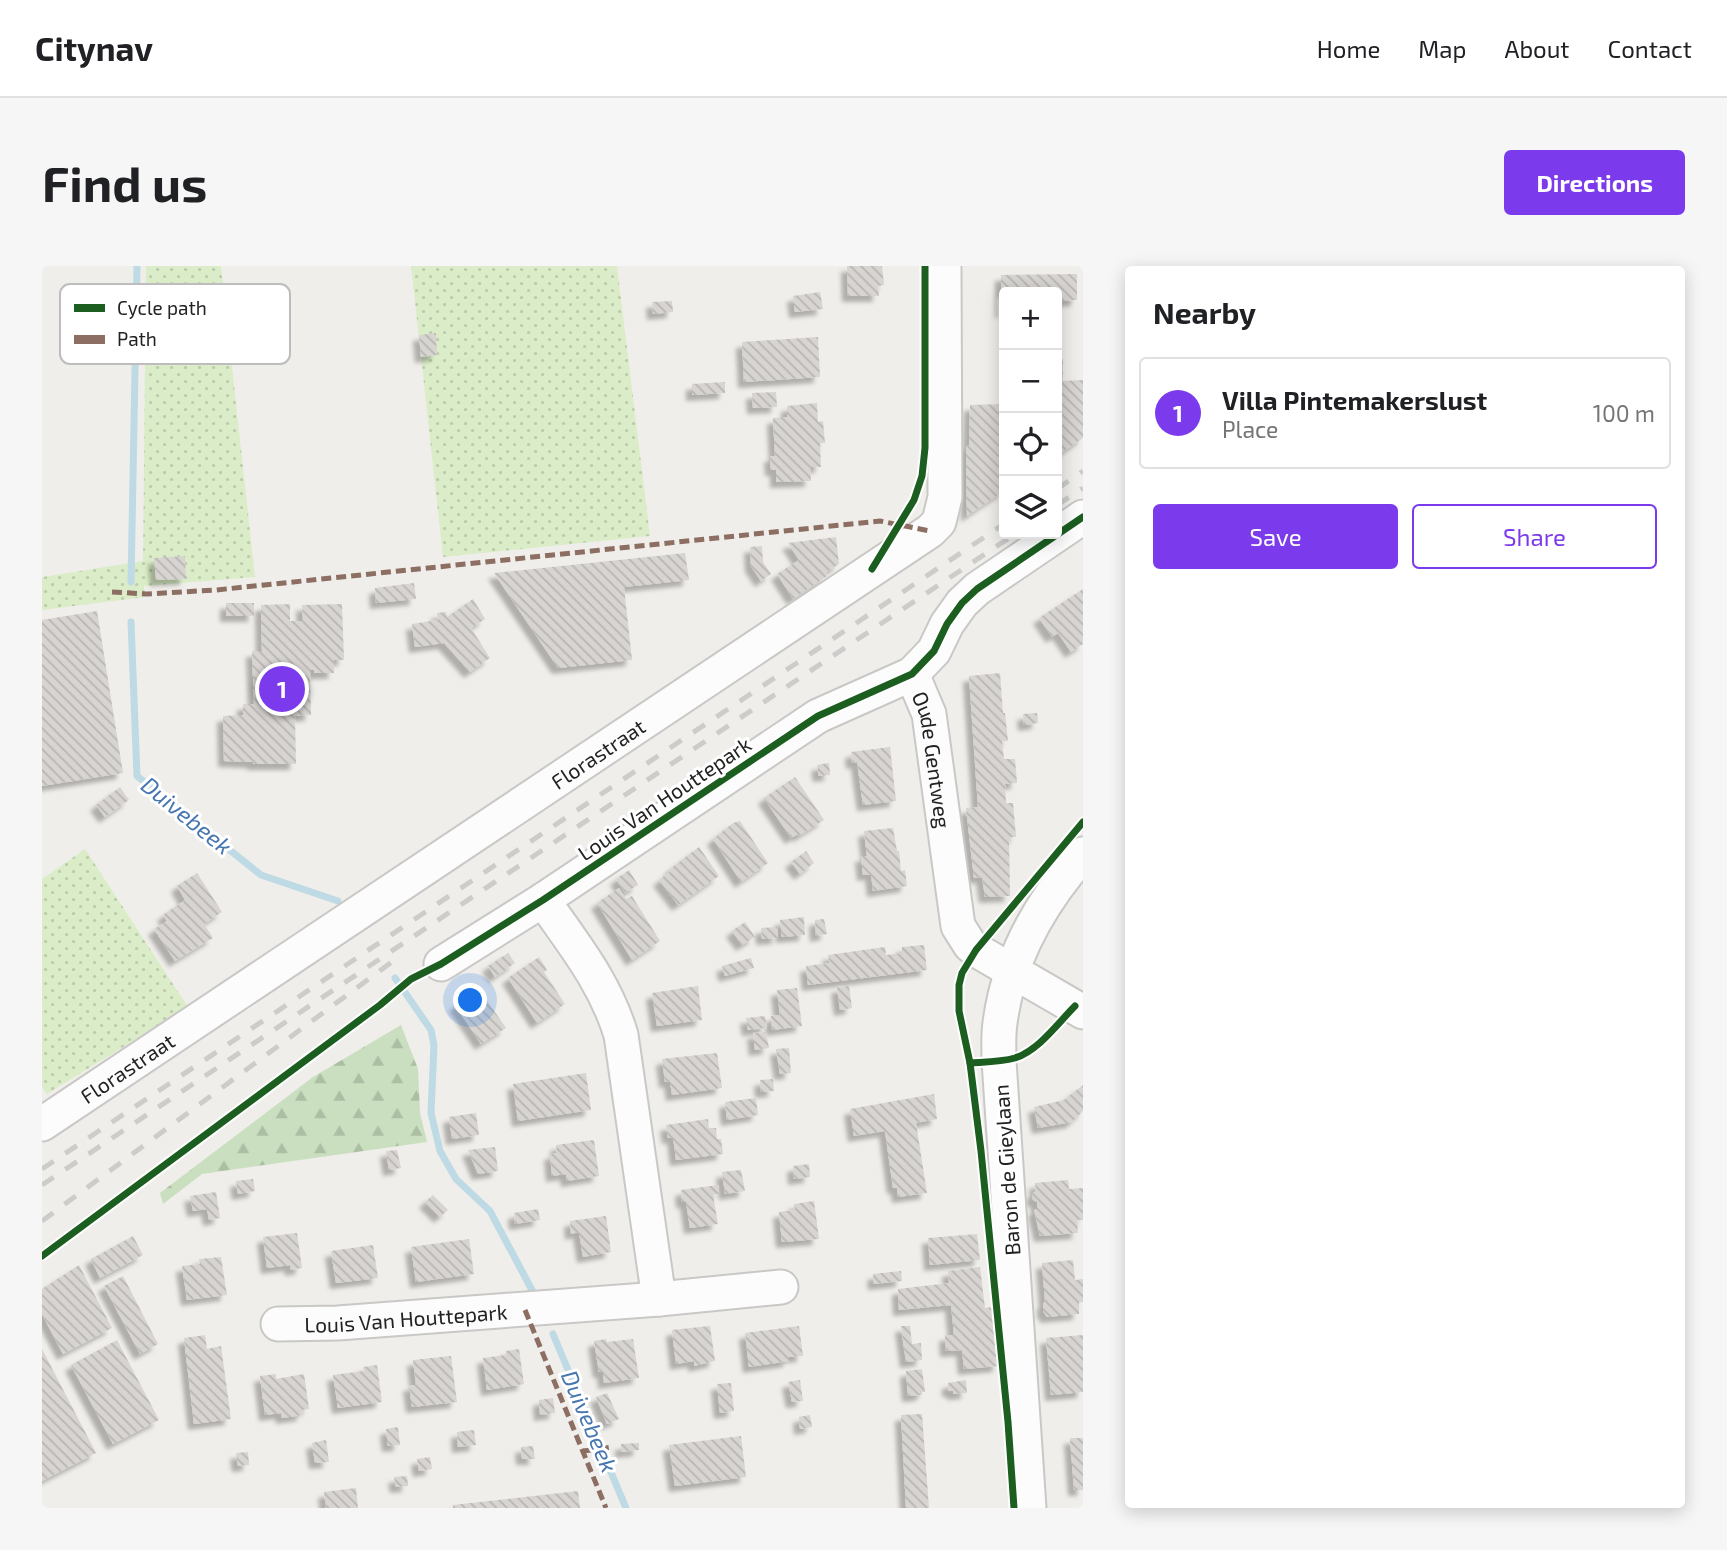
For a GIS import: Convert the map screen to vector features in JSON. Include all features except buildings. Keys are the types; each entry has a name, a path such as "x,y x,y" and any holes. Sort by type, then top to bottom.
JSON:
{"street":[{"name":"Florastraat","path":"42,1124 930,531 939,522 945,497 944,266"},
{"name":"Oude Gentweg","path":"1083,517 977,589 962,603 947,624 934,651 912,674 929,714 958,926 970,945 1083,1012"},
{"name":"Louis Van Houttepark","path":"441,964 543,900 818,716 912,674"},
{"name":"Baron de Gieylaan","path":"1029,1508 999,1061 1000,1023 1012,970 1037,915 1083,854"},
{"path":"543,900 597,978 612,1006 618,1026 659,1299"},
{"name":"Louis Van Houttepark","path":"278,1324 338,1323 781,1287"}],"green space":[{"path":"146,266 221,266 223,284 146,284"},
{"path":"411,266 617,266 650,536 443,557"},
{"path":"145,364 232,364 255,577 144,586 145,597 42,610 42,577 143,561"},
{"path":"85,849 188,1007 47,1094 42,1087 42,879"},
{"path":"401,1025 418,1069 420,1113 427,1142 202,1174 163,1204 160,1193 313,1077"}],"waterway":[{"name":"Duivebeek","path":"137,266 137,284"},
{"name":"Duivebeek","path":"131,582 135,364"},
{"name":"Duivebeek","path":"131,622 137,776 261,875 338,901"},
{"name":"Duivebeek","path":"395,978 431,1030 434,1045 431,1113 440,1151 456,1179 490,1211 533,1292"},
{"name":"Duivebeek","path":"553,1334 626,1508"}],"railway":[{"path":"1062,486 1083,471"},
{"path":"1062,502 1083,488"},
{"path":"42,1169 999,527"},
{"path":"42,1185 1008,539"},
{"path":"42,1221 393,961"}],"marked path":[{"path":"112,592 147,594 216,590 880,521 930,531"},
{"path":"525,1310 606,1508"},
{"path":"584,1451 612,1447"}],"cycle path":[{"path":"872,569 914,500 922,476 925,448 925,266"},
{"path":"42,1256 380,1005 411,979 441,964 543,900 818,716 912,674 934,651 947,624 962,603 977,589 1083,517"},
{"path":"1014,1508 981,1151 970,1063 959,1011 959,985 962,973 976,950 1083,822"},
{"path":"970,1063 1004,1060 1024,1054 1040,1043 1075,1006"}],"place":[{"name":"Villa Pintemakerslust","path":"282,689"}]}
